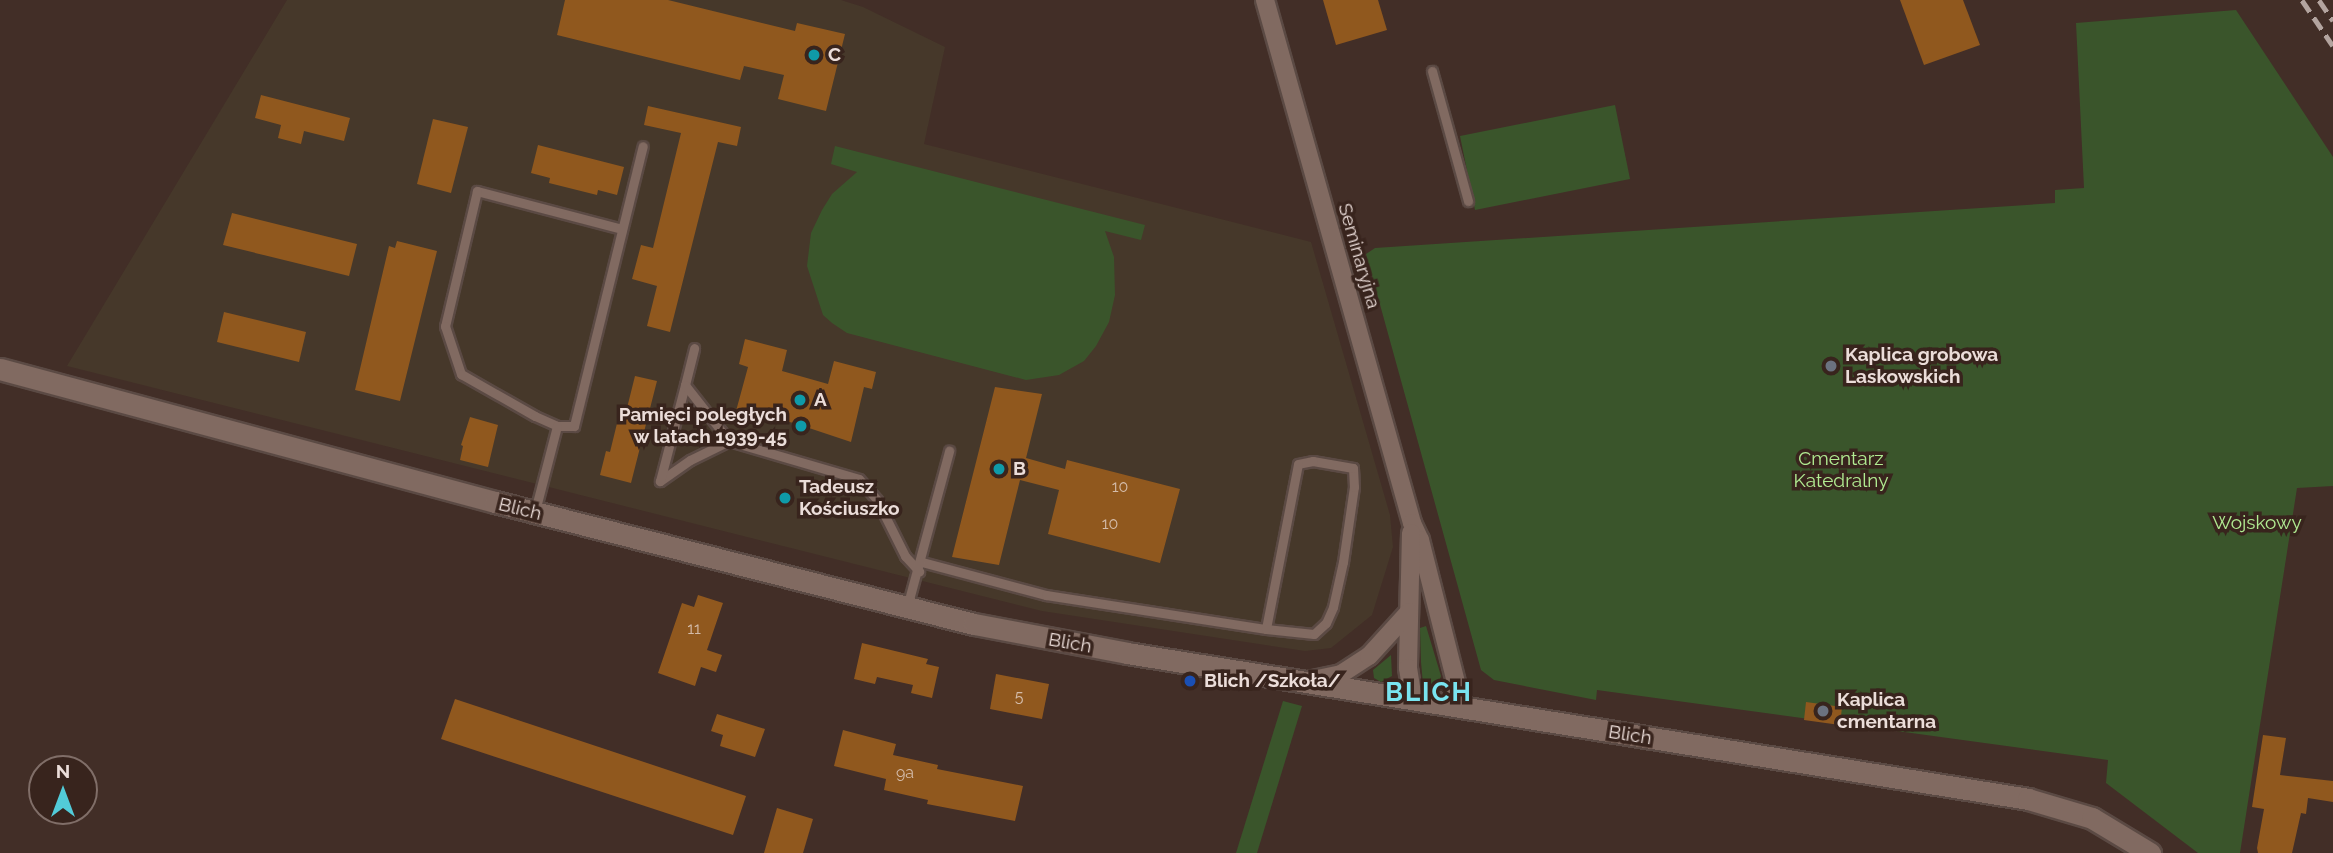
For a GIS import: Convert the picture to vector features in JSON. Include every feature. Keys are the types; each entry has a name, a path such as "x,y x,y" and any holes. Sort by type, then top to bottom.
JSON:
{"street":[{"name":"Seminaryjna","path":"1265,0 1412,523 1420,540 1457,686 1455,706"},
{"name":"Blich","path":"0,369 535,513 907,607 1049,639 2028,799 2092,818 2150,853"},
{"name":"Seminaryjna","path":"1412,523 1408,668 1413,699"},
{"path":"1305,682 1341,674 1369,656 1409,612"}],"lane":[{"path":"1432,71 1468,201"},
{"path":"622,229 477,191 445,326 461,374 557,426 574,426 643,146"},
{"path":"694,348 660,481 690,460 729,442"},
{"path":"685,385 729,442 859,479 877,500 905,556 920,566 1046,595 1266,629 1314,634 1326,623 1343,562 1353,468 1313,461 1298,464 1266,629"},
{"path":"535,513 557,426"},
{"path":"907,607 949,452"}],"shaded area":[{"path":"287,0 841,0 863,7 945,47 924,144 1311,242 1390,515 1393,547 1372,615 1331,648 1305,651 1042,611 67,366"}],"green space":[{"name":"Cmentarz Katedralny","path":"2236,10 2333,157 2333,486 2297,488 2240,853 2198,853 2106,783 2108,760 1597,690 1596,700 1494,680 1481,670 1366,254 1375,248 2055,203 2055,190 2084,188 2076,23"},
{"path":"1615,105 1630,179 1475,210 1460,136"},
{"path":"835,146 1145,225 1141,240 1105,231 1114,257 1115,295 1109,322 1084,361 1059,375 1026,380 847,333 832,323 823,315 807,266 811,233 822,210 832,194 857,172 831,164"},
{"path":"1426,626 1441,676 1437,688 1431,690 1423,684 1421,662 1420,628"},
{"path":"1391,655 1392,676 1381,682 1374,678 1373,670"},
{"path":"1283,701 1302,706 1257,853 1236,853"}],"building":[{"path":"565,0 668,0 795,31 797,23 845,34 826,111 778,99 784,75 744,66 740,80 557,35"},
{"path":"1323,0 1378,0 1387,30 1336,45"},
{"path":"1900,0 1963,0 1980,45 1924,65"},
{"path":"261,95 350,118 344,141 304,131 301,144 278,138 281,125 255,118"},
{"path":"648,106 741,127 737,146 718,142 670,332 647,326 657,286 632,279 641,245 653,248 681,133 644,125"},
{"path":"433,119 468,127 451,193 417,184"},
{"path":"538,145 624,167 617,195 598,190 597,195 549,183 550,178 531,173"},
{"path":"232,213 357,244 349,276 223,245"},
{"path":"397,241 437,251 400,401 355,390 389,246 395,248"},
{"path":"224,312 306,332 299,362 217,342"},
{"name":"A","path":"745,339 787,350 782,371 828,384 834,361 876,372 872,389 864,387 851,442 794,423 736,411 748,367 739,364"},
{"path":"635,376 657,381 631,483 600,475 606,451 610,452 621,407 627,408"},
{"path":"995,387 1042,394 1026,458 1065,469 1067,460 1180,489 1160,563 1048,534 1059,490 1020,480 999,565 952,557"},
{"path":"470,417 498,425 488,467 460,460 461,445"},
{"path":"698,595 723,603 707,650 722,655 716,672 701,667 695,686 658,673 682,603 694,607"},
{"path":"862,643 928,659 926,664 939,667 932,698 911,693 913,685 877,677 875,684 854,679"},
{"path":"996,674 1049,684 1042,719 990,709"},
{"path":"455,699 746,796 733,835 441,739"},
{"name":"Kaplica cmentarna","path":"1806,702 1842,707 1840,725 1804,720"},
{"path":"717,714 765,729 755,757 720,746 723,735 711,731"},
{"path":"843,730 896,744 893,755 938,765 937,769 1023,786 1015,821 927,804 928,800 884,790 886,779 834,766"},
{"path":"2263,735 2286,738 2280,775 2333,781 2333,802 2308,798 2306,814 2301,813 2292,853 2258,853 2264,809 2252,807"},
{"path":"777,808 813,819 803,853 764,853"}],"railway":[{"path":"2302,0 2333,46"},
{"path":"2319,0 2333,21"}],"place":[{"name":"C","path":"814,55"},
{"name":"Kaplica grobowa Laskowskich","path":"1831,366"},
{"name":"A","path":"800,400"},
{"name":"Pamięci poległych w latach 1939-45","path":"801,426"},
{"name":"B","path":"999,469"},
{"name":"Tadeusz Kościuszko","path":"785,498"},
{"name":"Blich /Szkoła/","path":"1190,681"},
{"name":"Kaplica cmentarna","path":"1823,711"}],"district":[{"name":"BLICH","path":"1429,693"}],"park label":[{"name":"Wojskowy","path":"2257,523"}]}
